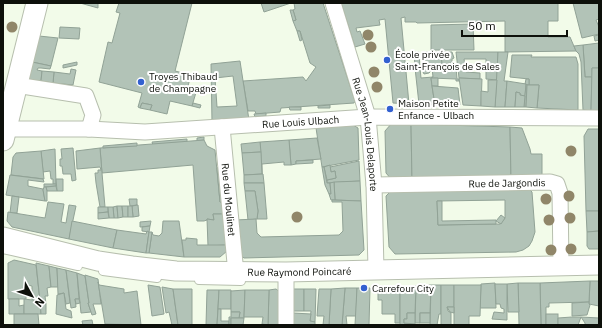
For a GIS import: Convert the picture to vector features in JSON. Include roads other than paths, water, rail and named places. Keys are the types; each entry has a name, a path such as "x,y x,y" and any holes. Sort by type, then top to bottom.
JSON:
{"main road":[{"path":"4,133 36,3"}],"street":[{"name":"Rue Jean-Louis Delaporte","path":"333,3 368,117 374,185 376,270"},
{"path":"16,85 86,96 93,115 89,129"},
{"name":"Rue Louis Ulbach","path":"4,133 89,129 145,132 368,117 599,118"},
{"name":"Rue du Moulinet","path":"222,127 235,272"},
{"name":"Rue de Jargondis","path":"374,185 550,182 557,184 560,193 561,266"},
{"name":"Rue Raymond Poincaré","path":"3,237 98,261 132,266 176,271 235,272 284,277 376,270 599,265"},
{"path":"284,277 286,325"}],"lane":[{"path":"3,249 124,275 164,278"},
{"name":"Rue Raymond Poincaré","path":"284,277 599,270"},
{"name":"Rue Raymond Poincaré","path":"193,280 252,281"}],"place":[{"name":"École privée Saint-François de Sales","path":"387,60"},
{"name":"Troyes Thibaud de Champagne","path":"141,82"},
{"name":"Maison Petite Enfance - Ulbach","path":"390,109"},
{"name":"Carrefour City","path":"364,288"}]}
